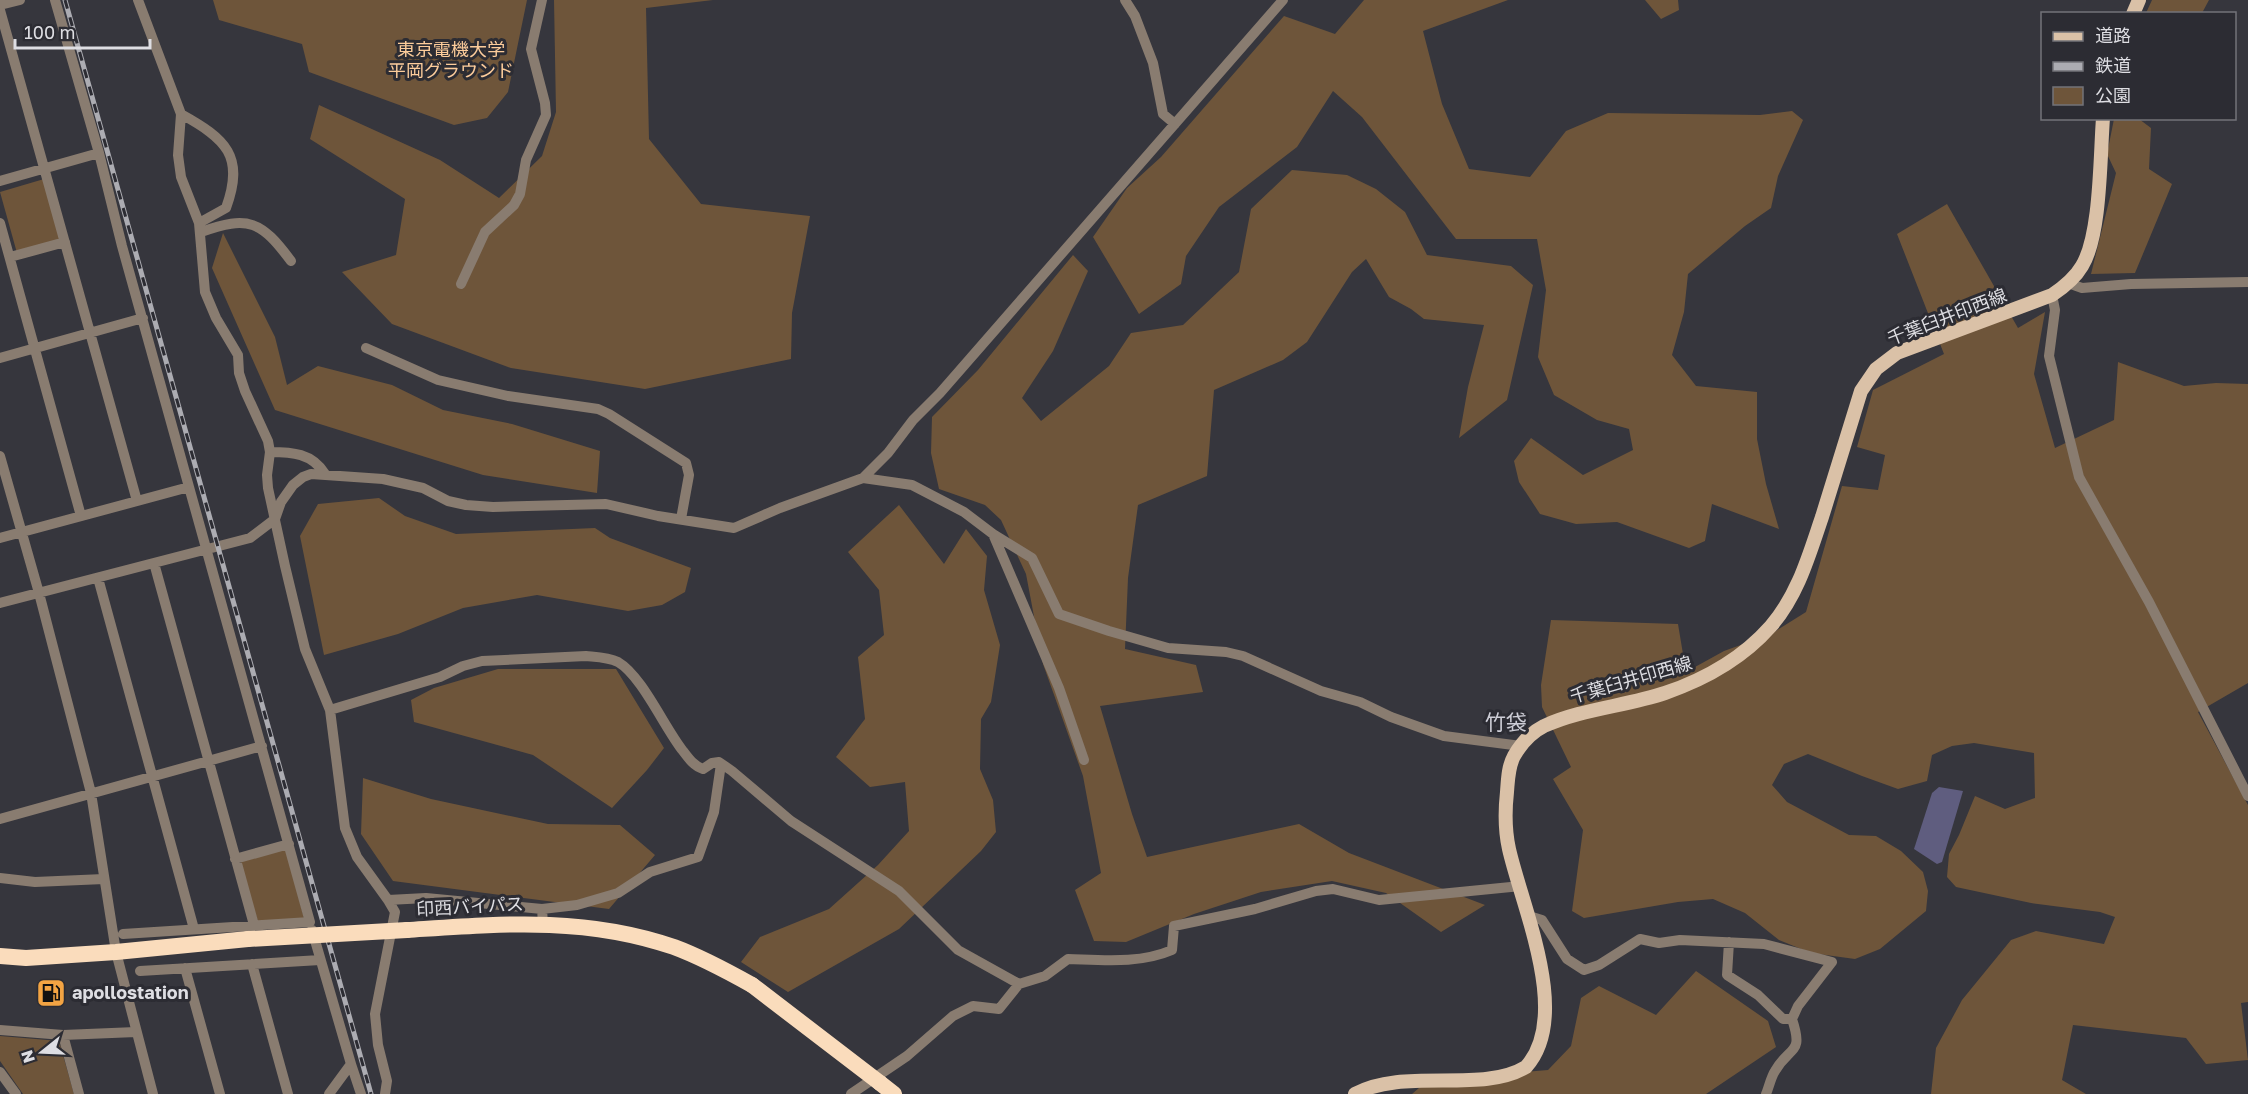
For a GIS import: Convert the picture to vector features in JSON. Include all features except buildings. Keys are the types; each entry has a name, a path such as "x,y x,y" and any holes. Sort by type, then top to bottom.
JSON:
{"highway":[{"name":"印西バイパス","path":"0,956 26,958 116,952 251,932 407,930 505,923 543,916 652,940 706,960 752,985 894,1094"}],"main road":[{"name":"千葉臼井印西線","path":"1355,1094 1374,1087 1388,1086 1485,1089 1513,1078 1535,1055 1542,1040 1545,1003 1529,916 1508,846 1506,800 1510,765 1521,746 1530,735 1542,727 1565,718 1664,693 1708,676 1734,660 1771,626 1788,603 1804,571 1861,391 1876,369 1897,353 2052,295 2068,283 2082,266 2093,238 2103,120"}],"street":[{"path":"0,5 20,0"},
{"path":"55,0 320,960 361,1094"},
{"path":"138,0 181,114 178,155 181,177 200,228 205,292 216,318 238,355 239,373 268,441 270,452 268,488 305,649 330,710 345,828 357,857 395,912 375,1014 378,1045 387,1081 385,1094"},
{"path":"461,284 485,232 514,205 519,194 525,160 546,115 531,49 542,0"},
{"path":"1125,0 1135,16 1153,63 1163,114 1175,124"},
{"path":"0,603 250,538 275,519 281,502 293,485 311,474 383,479 423,488 448,501 466,505 606,504 658,516 734,528 780,508 863,478 888,453 913,420 940,393 1283,0"},
{"path":"0,10 137,501"},
{"path":"181,114 204,127 218,140 230,154 235,168 233,191 226,208 200,228"},
{"path":"0,181 99,153"},
{"path":"200,228 231,222 250,224 274,238 291,261"},
{"path":"0,223 81,516"},
{"path":"10,257 65,242"},
{"path":"2068,283 2082,288 2131,284 2248,282"},
{"path":"2052,295 2055,310 2049,356 2079,477 2149,602 2248,796"},
{"path":"0,358 143,318"},
{"path":"366,348 438,380 508,396 598,409 609,414 686,463 689,475 681,519"},
{"path":"270,452 279,451 306,456 319,464 325,474"},
{"path":"0,456 92,793 116,952 153,1094"},
{"path":"863,478 912,485 964,512 993,534 1032,558 1059,614 1109,632 1168,648 1226,652 1243,656 1321,691 1360,702 1391,717 1444,736 1521,746"},
{"path":"0,538 189,487"},
{"path":"993,534 1059,688 1084,760"},
{"path":"154,563 235,860 251,932"},
{"path":"98,578 194,929"},
{"path":"330,710 440,677 463,666 482,661 586,656 604,657 618,662 636,677 672,737 696,767 703,769 712,763 721,764 791,821 899,891 923,912 958,950 1019,984"},
{"path":"0,819 262,746"},
{"path":"388,900 426,898 543,916 618,893 650,872 698,857 714,812 721,764"},
{"path":"235,860 289,844"},
{"path":"0,878 35,882 104,879"},
{"path":"851,1094 907,1056 953,1016 973,1006 999,1009 1019,984 1045,976 1068,958 1111,961 1158,956 1172,950 1174,926 1255,909 1316,891 1334,889 1379,900 1521,886"},
{"path":"1529,916 1542,921 1567,959 1584,970 1599,965 1640,939 1659,943 1680,940 1764,944 1832,962 1798,1006 1792,1019 1798,1037 1797,1044 1774,1071 1766,1094"},
{"path":"123,934 194,929 251,932 310,922"},
{"path":"1729,942 1727,975 1758,995 1783,1019 1792,1019"},
{"path":"140,971 320,960"},
{"path":"252,964 288,1094"},
{"path":"185,968 220,1094"},
{"path":"0,1030 63,1035 136,1032"},
{"path":"63,1035 79,1094"},
{"path":"329,1094 351,1064"},
{"path":"0,1072 16,1094"}],"green space":[{"name":"東京電機大学 平岡グラウンド","path":"213,0 527,0 508,92 487,118 454,125 309,72 302,44 219,20"},
{"path":"554,0 713,0 646,8 649,139 701,204 810,216 792,313 791,359 645,389 511,368 392,324 342,272 396,255 405,199 310,139 319,105 440,160 499,198 542,156 556,112"},
{"path":"1364,0 1508,0 1423,31 1442,104 1469,169 1530,177 1566,131 1608,113 1760,115 1792,111 1803,120 1778,176 1771,208 1745,226 1688,274 1684,312 1672,355 1696,386 1757,392 1757,439 1766,484 1779,529 1712,504 1705,541 1689,548 1617,522 1576,524 1540,514 1519,482 1514,461 1531,438 1583,475 1633,450 1629,429 1597,420 1554,395 1538,357 1546,290 1537,239 1456,239 1362,117 1333,91 1297,147 1219,207 1186,256 1181,284 1139,314 1093,237 1127,188 1161,157 1284,16 1335,34"},
{"path":"1645,0 1678,0 1679,10 1661,19"},
{"path":"2152,0 2209,0 2203,12 2146,12"},
{"path":"2114,120 2140,120 2151,128 2149,169 2172,184 2135,273 2091,274 2116,173 2107,154"},
{"path":"1292,170 1347,175 1376,189 1405,212 1427,255 1511,266 1533,285 1507,400 1459,438 1468,387 1484,325 1424,319 1389,297 1366,259 1352,272 1307,342 1283,360 1214,390 1207,476 1138,505 1128,578 1125,649 1196,665 1203,692 1100,706 1147,857 1299,824 1349,853 1485,905 1441,932 1386,893 1332,881 1261,892 1194,914 1126,942 1094,941 1075,890 1101,873 1083,776 1043,664 1026,574 1001,520 985,505 939,489 931,453 932,417 978,370 1073,255 1088,271 1053,351 1022,398 1041,421 1109,366 1131,333 1183,325 1239,272 1251,209"},
{"path":"44,179 61,241 17,253 0,192"},
{"path":"1947,204 2018,328 2045,312 2034,374 2055,448 2114,420 2118,362 2184,386 2216,383 2248,384 2248,683 2198,712 2248,805 2248,1002 2241,1003 2248,1060 2206,1064 2186,1038 2073,1025 2062,1080 2086,1094 1931,1094 1936,1048 1962,1000 2011,940 2036,931 2104,944 2115,917 2100,912 2031,903 1956,887 1947,877 1949,854 1975,796 2005,809 2035,798 2034,753 1974,743 1952,746 1932,755 1927,781 1898,789 1808,754 1784,764 1772,785 1787,802 1849,835 1876,836 1901,851 1923,872 1928,891 1926,911 1880,949 1855,959 1811,953 1779,940 1745,913 1713,899 1678,902 1584,918 1572,911 1583,830 1553,779 1571,767 1542,707 1541,685 1551,620 1678,624 1686,672 1724,651 1771,634 1806,612 1842,486 1878,490 1885,455 1857,447 1873,390 1944,354 1897,234"},
{"path":"223,233 275,337 287,385 318,366 392,385 443,410 512,424 600,451 597,493 483,475 275,410 212,268"},
{"path":"379,498 405,516 456,534 595,528 610,538 691,568 685,592 662,605 628,611 537,595 463,608 398,634 324,655 300,536 318,504"},
{"path":"899,505 944,564 966,529 987,556 984,590 1000,645 991,702 981,719 980,769 993,800 996,832 981,851 899,929 788,992 741,962 760,937 829,909 878,865 909,831 905,782 870,787 836,757 865,719 858,657 884,635 879,590 848,552"},
{"path":"498,669 616,669 664,748 612,808 533,755 414,722 411,700 434,688"},
{"path":"363,778 431,799 548,824 620,825 655,855 609,909 393,881 361,834"},
{"path":"286,849 304,918 258,922 240,863"},
{"path":"1696,971 1768,1021 1776,1047 1706,1094 1412,1094 1434,1075 1500,1074 1548,1070 1571,1046 1581,998 1599,986 1656,1015"},
{"path":"0,1036 59,1041 74,1094 23,1094 0,1061"}],"shaded area":[{"path":"1939,787 1963,791 1942,862 1937,864 1914,849 1932,793"}],"railway":[{"path":"65,0 371,1094"}],"place":[{"name":"apollostation","path":"51,993"}],"district":[{"name":"竹袋","path":"1506,723"}]}
